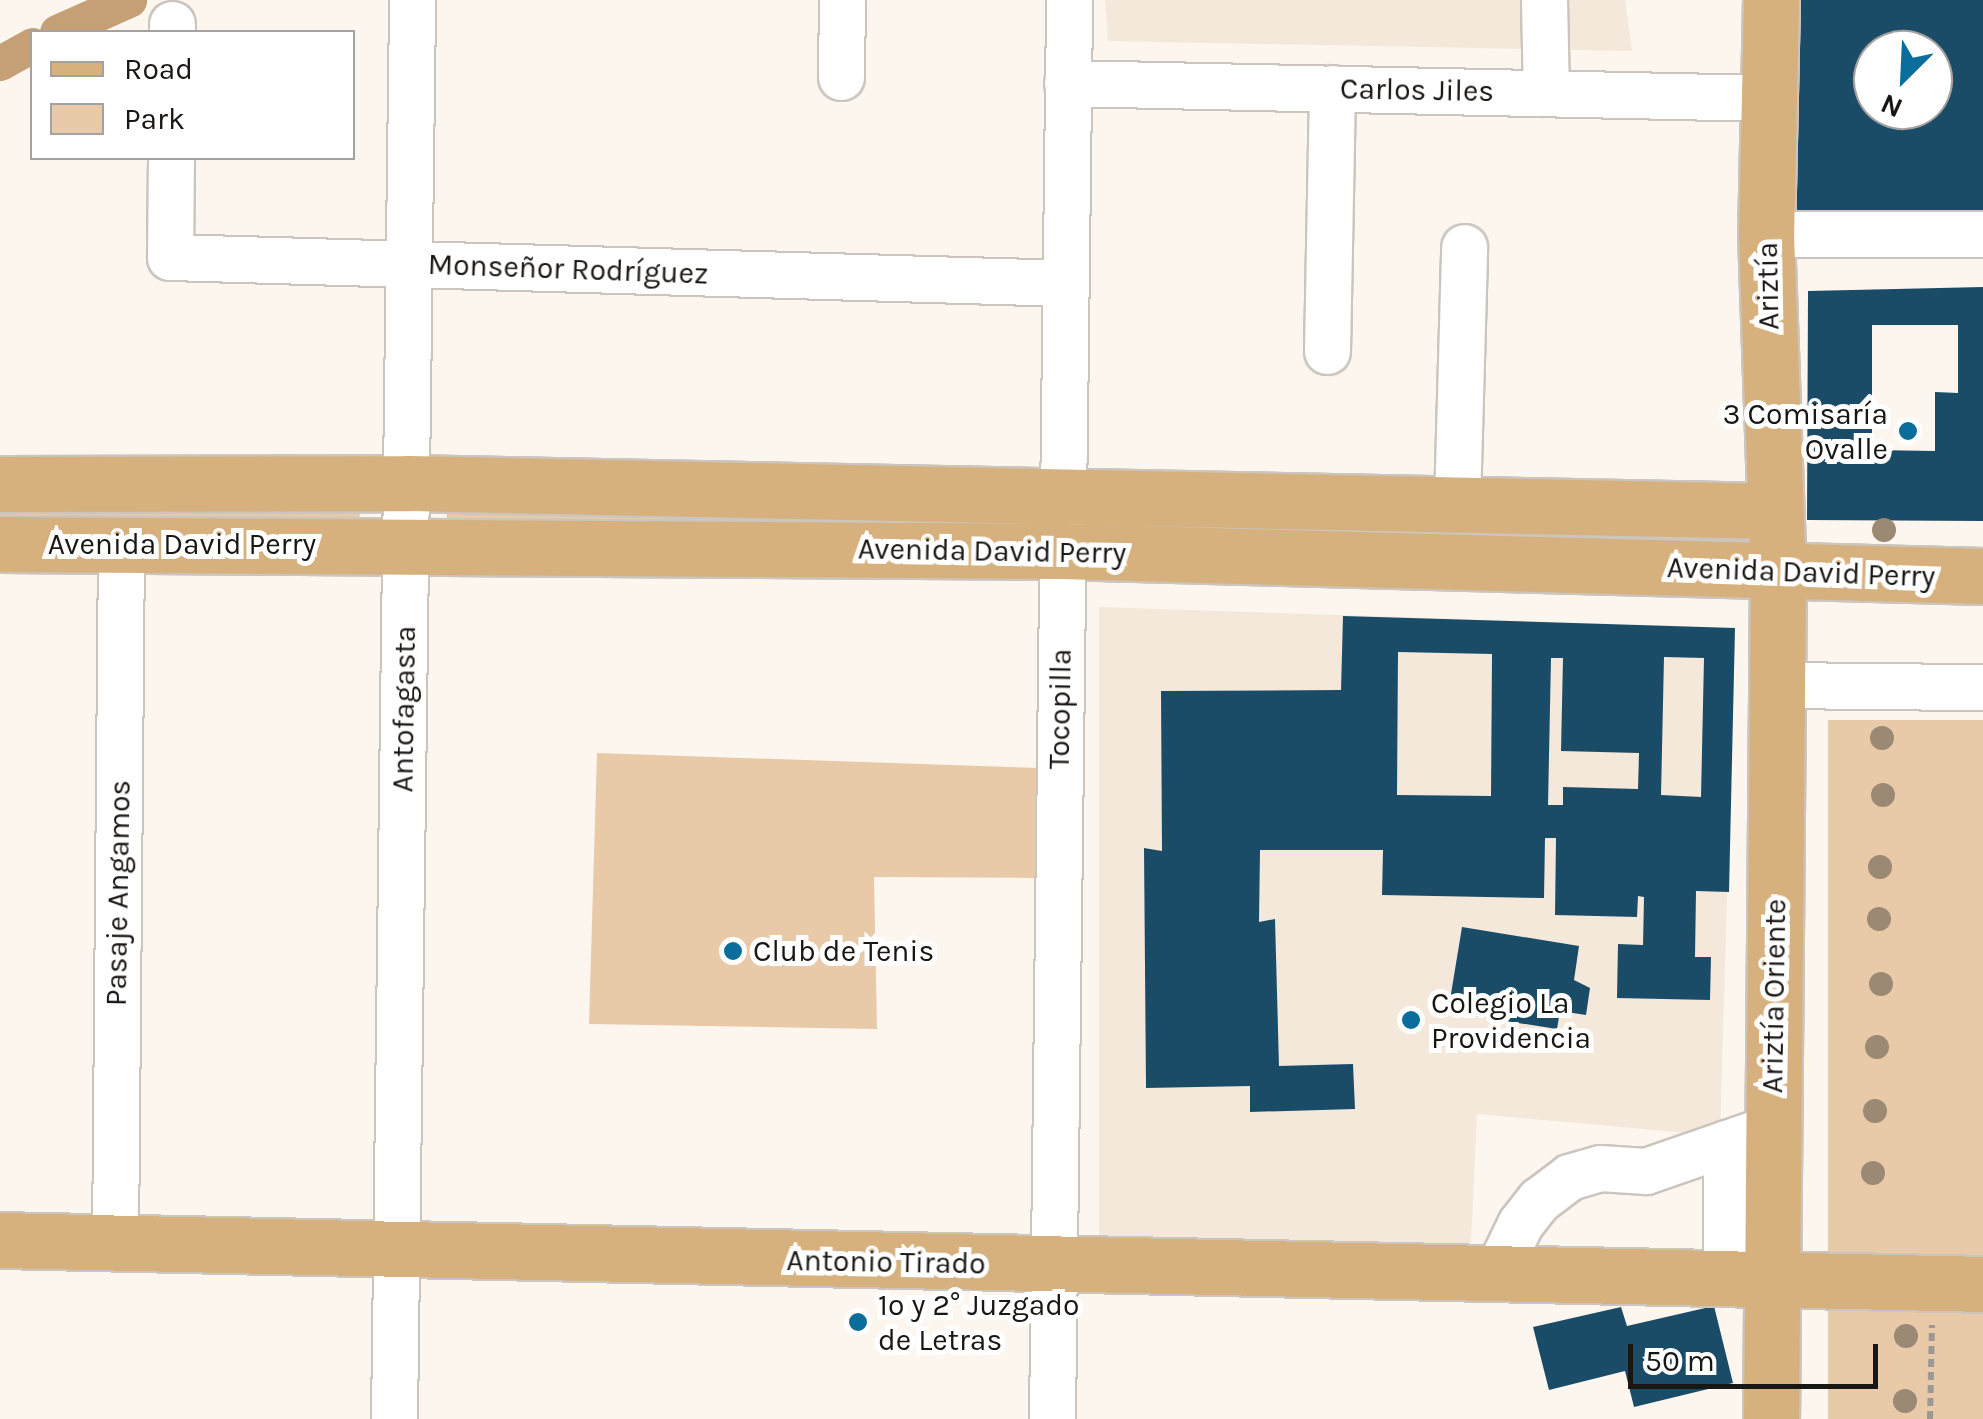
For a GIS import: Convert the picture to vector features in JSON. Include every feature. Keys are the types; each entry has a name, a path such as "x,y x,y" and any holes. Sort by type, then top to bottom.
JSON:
{"main road":[{"name":"Ariztía","path":"1771,0 1766,234 1778,572"},
{"name":"Avenida David Perry","path":"0,484 408,483 1773,510"},
{"name":"Avenida David Perry","path":"0,544 1061,551 1983,576"},
{"name":"Ariztía Oriente","path":"1771,1419 1749,1135 1777,685 1778,572"},
{"name":"Antonio Tirado","path":"0,1240 1958,1284"}],"street":[{"name":"Antofagasta","path":"394,1419 412,0"},
{"path":"840,77 842,0"},
{"name":"Tocopilla","path":"1052,1419 1069,0"},
{"path":"1544,0 1546,93"},
{"name":"Carlos Jiles","path":"1068,83 1766,98"},
{"path":"1327,351 1332,88"},
{"name":"Monseñor Rodríguez","path":"171,160 170,257 1065,283"},
{"path":"1766,234 1983,234"},
{"path":"1457,504 1464,247"},
{"name":"Pasaje Angamos","path":"115,1244 121,543"},
{"path":"1777,685 1983,687"},
{"path":"1495,1276 1520,1224 1539,1200 1569,1177 1600,1168 1646,1171 1749,1135"}],"path":[{"path":"1930,1419 1958,1284"}],"shaded area":[{"path":"1105,0 1625,0 1632,51 1108,41"},
{"name":"Colegio La Providencia","path":"1099,607 1735,628 1720,1136 1477,1114 1470,1262 1099,1247"}],"green space":[{"path":"0,497 357,504 360,515 356,526 0,526"},
{"path":"447,502 1016,512 1016,532 447,522"},
{"path":"1828,720 1983,720 1983,1419 1828,1419"},
{"name":"Club de Tenis","path":"597,753 1038,768 1039,878 874,877 877,1029 589,1024"}],"building":[{"path":"1795,0 1983,0 1983,224 1788,217"},
{"path":"1983,287 1983,521 1807,520 1808,291","holes":["1872,325 1958,325 1958,393 1935,392 1935,451 1872,450"]},
{"path":"1343,616 1735,628 1729,892 1696,891 1695,957 1711,957 1710,1000 1617,998 1618,944 1643,945 1644,897 1638,896 1637,917 1555,915 1556,838 1545,838 1544,898 1382,895 1383,850 1260,850 1259,922 1275,919 1279,1066 1353,1064 1355,1109 1250,1112 1250,1086 1146,1088 1144,848 1162,851 1161,691 1341,690","holes":["1398,652 1492,654 1491,796 1397,795","1664,657 1704,658 1701,797 1661,795","1551,658 1563,658 1561,751 1639,753 1638,789 1563,787 1563,805 1548,805"]},
{"path":"1462,927 1579,946 1574,980 1590,988 1586,1015 1560,1011 1557,1029 1448,1012"},
{"path":"1714,1306 1733,1383 1634,1407 1625,1371 1549,1390 1533,1327 1621,1307 1627,1326"}],"waterway":[{"path":"62,30 129,0"},
{"path":"0,63 30,46"}],"place":[{"name":"3 Comisaría Ovalle","path":"1908,431"},
{"name":"Club de Tenis","path":"733,951"},
{"name":"Colegio La Providencia","path":"1411,1020"},
{"name":"1º y 2° Juzgado de Letras","path":"858,1322"}]}
